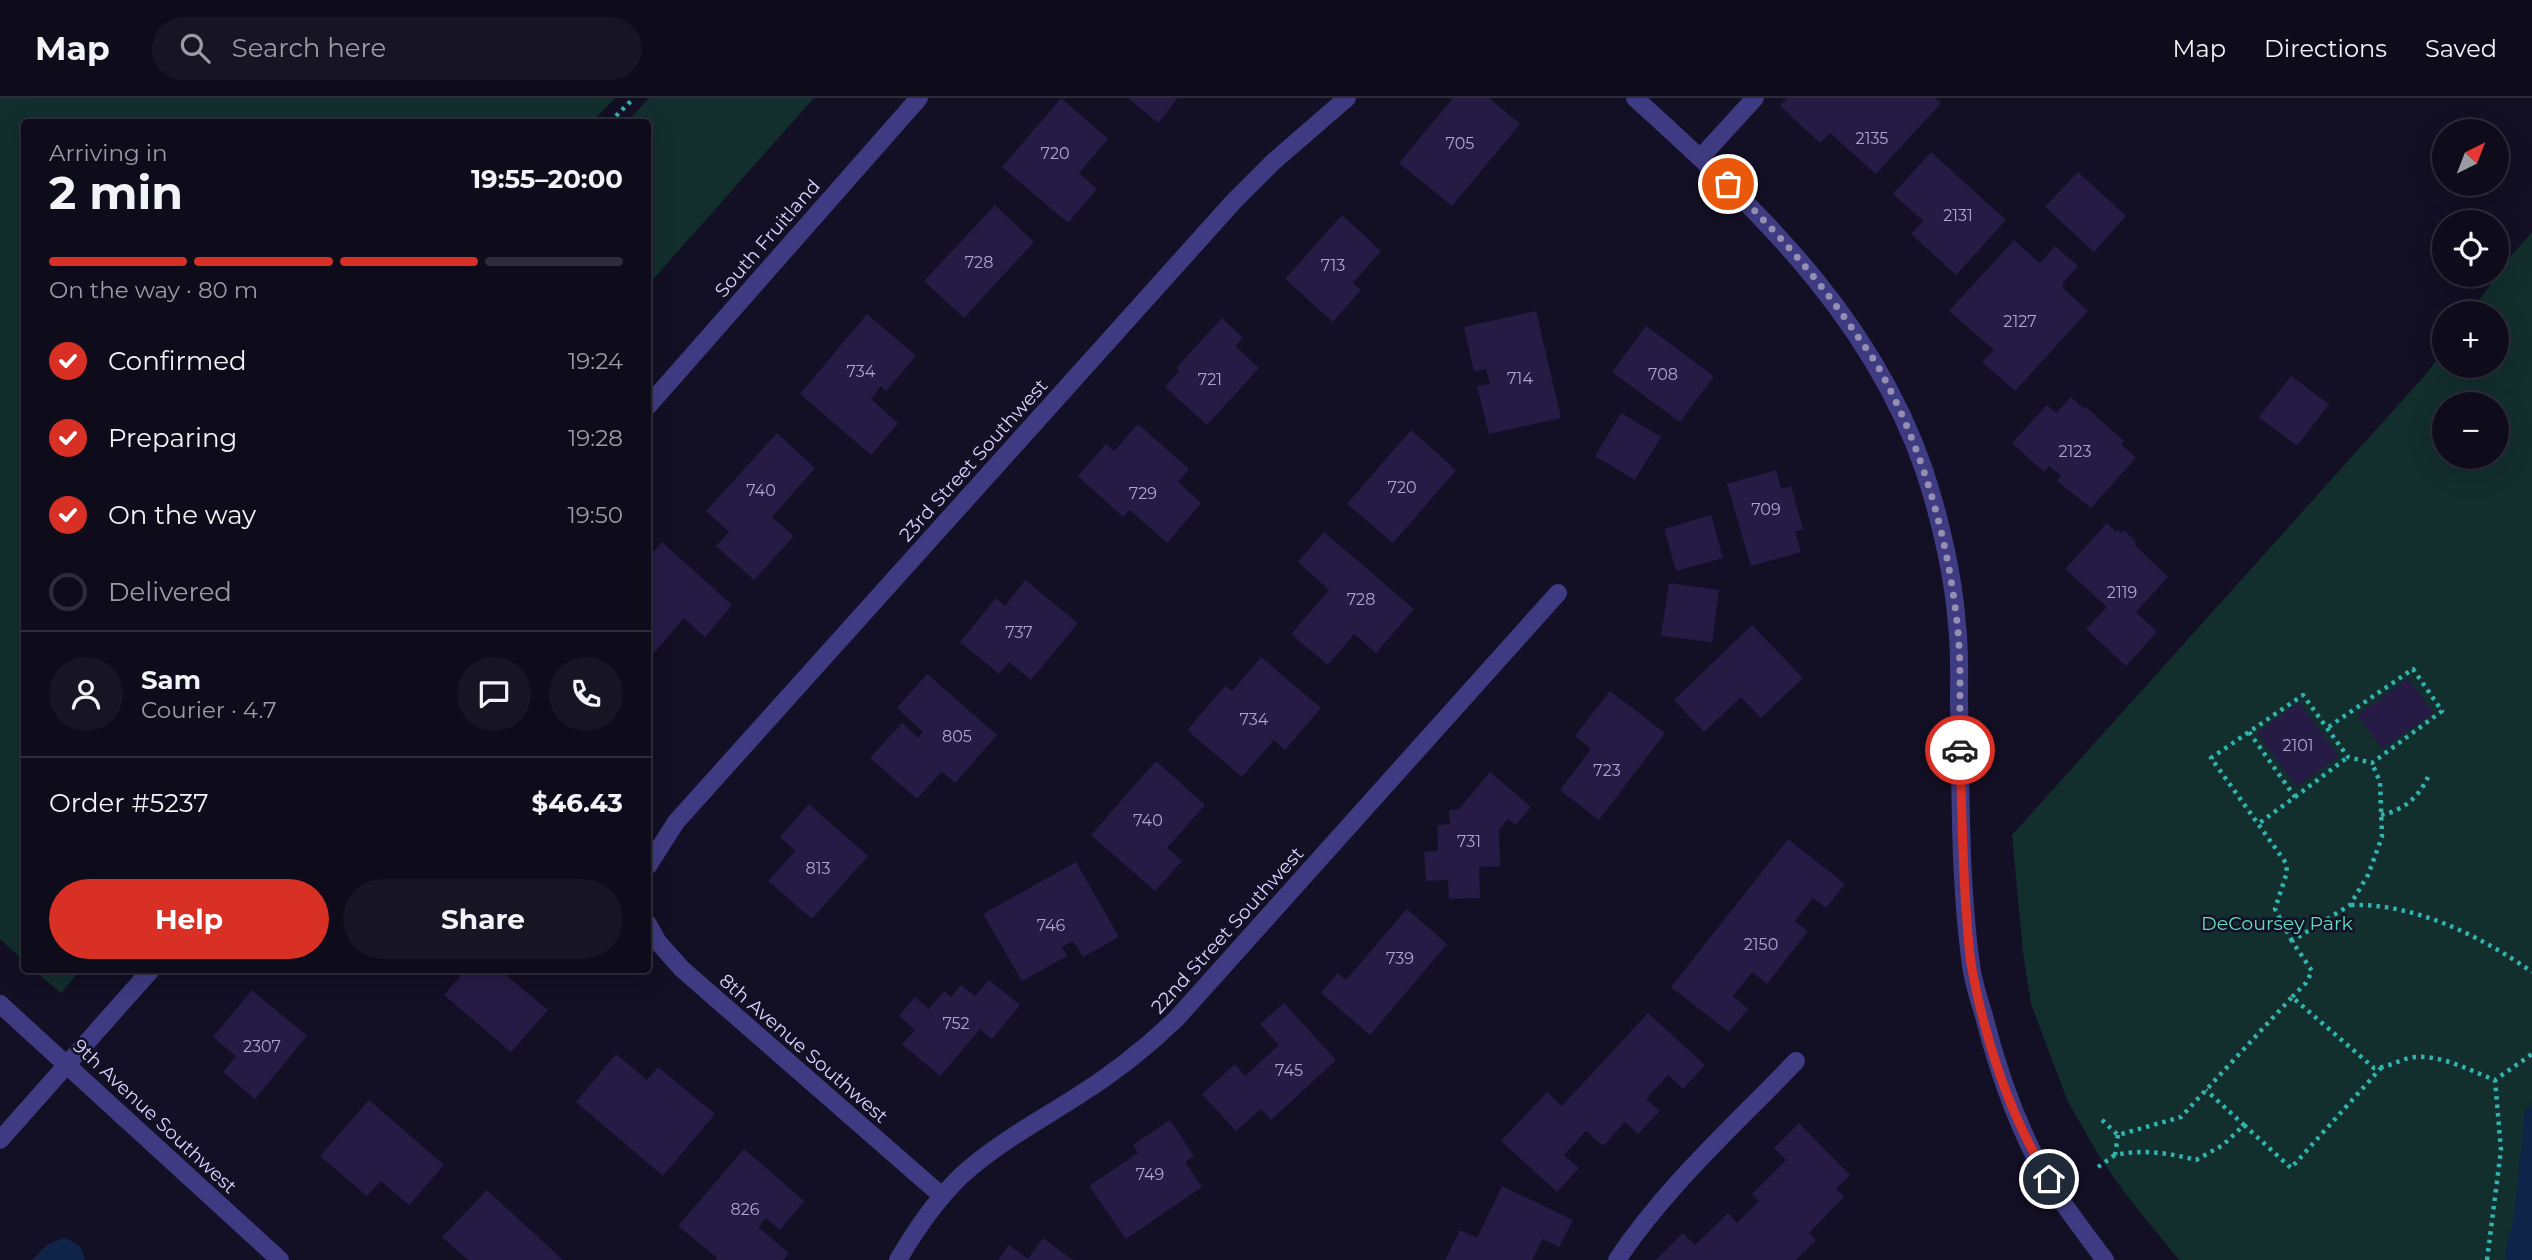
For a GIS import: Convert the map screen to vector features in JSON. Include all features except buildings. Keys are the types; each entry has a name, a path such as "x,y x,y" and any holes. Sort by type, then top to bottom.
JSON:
{"street":[{"name":"South Fruitland","path":"651,403 919,98"},
{"name":"23rd Street Southwest","path":"651,861 664,838 686,811 1235,201 1272,163 1347,98"},
{"path":"1635,98 1755,210 1808,267 1881,372 1909,432 1934,500 1948,561 1957,626 1964,889 1971,968 2005,1086 2036,1158 2105,1260"},
{"path":"1701,158 1755,98"},
{"name":"22nd Street Southwest","path":"898,1260 925,1216 942,1196 985,1156 1102,1080 1156,1039 1558,593"},
{"name":"8th Avenue Southwest","path":"651,929 682,969 942,1196"},
{"path":"0,1140 148,973"},
{"name":"9th Avenue Southwest","path":"0,1004 280,1260"},
{"path":"1617,1260 1633,1235 1682,1180 1796,1061"}],"path":[{"path":"613,119 634,98"},
{"path":"2327,728 2413,669 2442,711 2372,763"},
{"path":"2118,1135 2182,1117 2306,983 2312,971 2275,909 2287,872 2286,863 2211,758 2303,695 2348,757 2372,763"},
{"path":"2249,732 2295,797"},
{"path":"2258,824 2348,757"},
{"path":"2292,941 2350,905 2368,875 2382,837 2380,782 2372,763"},
{"path":"2381,815 2397,811 2409,804 2423,789 2428,778"},
{"path":"2350,905 2374,904 2400,909 2440,923 2513,958 2532,972"},
{"path":"2292,997 2374,1068 2415,1057 2438,1059 2495,1080"},
{"path":"2495,1080 2532,1054"},
{"path":"2206,1090 2291,1168 2381,1068"},
{"path":"2487,1260 2501,1150 2495,1080"},
{"path":"2102,1120 2118,1135"},
{"path":"2098,1167 2115,1155 2133,1151 2172,1154 2196,1160 2223,1145 2244,1125"},
{"path":"2115,1155 2118,1135"}],"green space":[{"path":"0,98 615,98 595,119 21,119 21,958 0,939"},
{"path":"649,98 814,98 651,282 651,119 630,119"},
{"name":"DeCoursey Park","path":"2532,232 2532,1260 2179,1260 2124,1192 2099,1156 2068,1102 2031,1004 2023,953 2012,835 2432,366 2432,378 2509,378 2509,301 2479,301 2489,287 2509,287 2509,259"},
{"path":"38,973 78,973 61,993"}],"water":[{"path":"2532,1103 2532,1260 2506,1260 2505,1252 2514,1217 2525,1111"},
{"path":"63,1238 78,1245 85,1260 32,1260 48,1244"}],"way so far":[{"path":"1728,184 1808,267 1830,296 1881,372 1909,432 1934,500 1948,561 1957,626 1960,750"}],"route":[{"path":"1960,750 1964,889 1971,968 1990,1041 2009,1097 2036,1158 2049,1179"}]}
